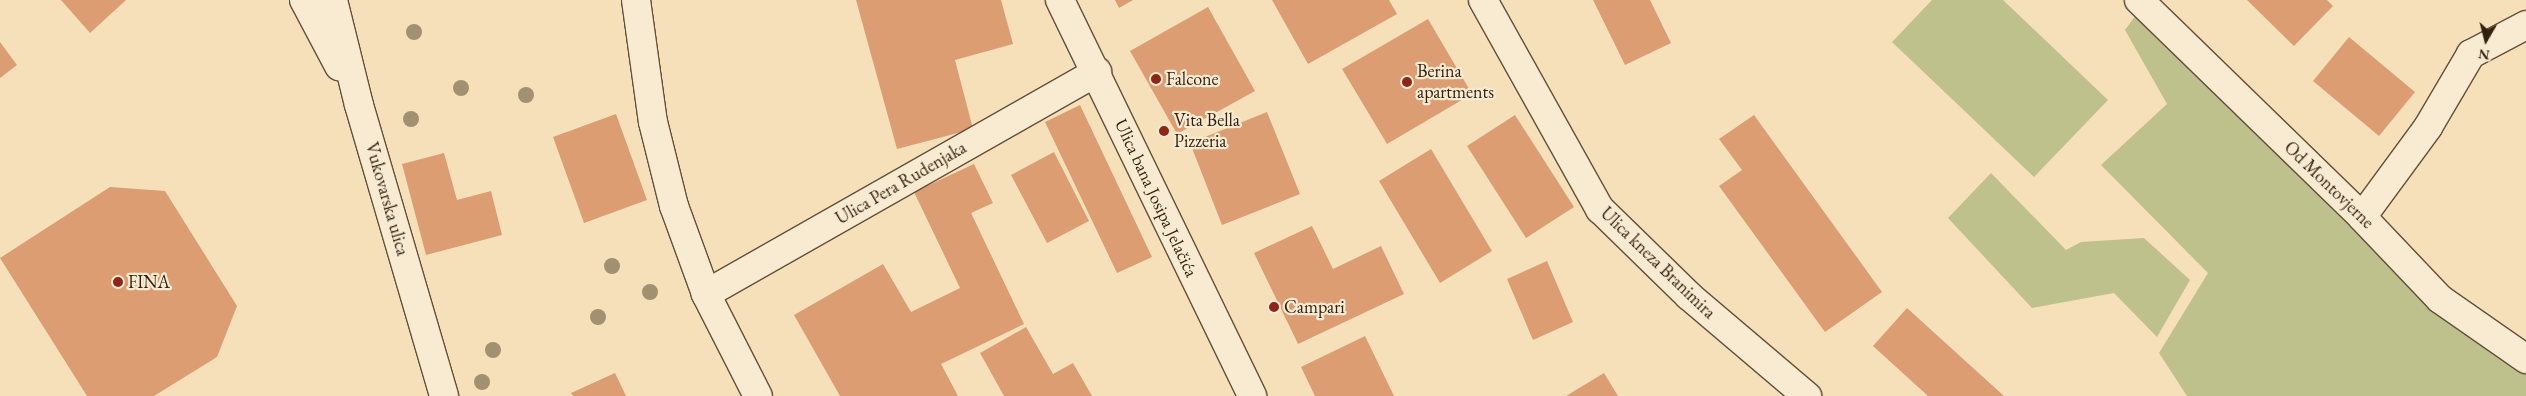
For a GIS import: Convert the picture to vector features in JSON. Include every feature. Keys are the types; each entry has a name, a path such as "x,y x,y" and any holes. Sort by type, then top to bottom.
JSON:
{"street":[{"path":"304,0 359,105"},
{"name":"Vukovarska ulica","path":"333,0 359,105 444,396"},
{"path":"636,0 653,122 674,206 706,294 758,396"},
{"name":"Ulica bana Josipa Jelačića","path":"1060,0 1097,72 1252,396"},
{"name":"Ulica kneza Branimira","path":"1483,0 1600,209 1689,296 1807,396"},
{"name":"Od Montovjerne","path":"2139,0 2362,216 2440,299 2526,359"},
{"path":"2362,216 2428,127 2471,54 2526,25"},
{"name":"Ulica Pera Rudenjaka","path":"706,294 1097,72"}],"green space":[{"path":"1932,0 2003,0 2108,100 2034,177 1892,42"},
{"path":"2144,4 2362,217 2526,356 2526,396 2187,396 2159,353 2208,273 2101,165 2167,104 2125,30"},
{"path":"1991,173 2066,250 2081,242 2144,238 2190,280 2157,337 2114,293 2032,308 1948,218"}],"building":[{"path":"61,0 126,0 90,33"},
{"path":"856,0 1001,0 1013,44 955,60 973,129 897,149"},
{"path":"1115,0 1133,0 1119,8"},
{"path":"1272,0 1389,0 1397,14 1308,64"},
{"path":"1593,0 1650,0 1671,43 1625,65"},
{"path":"2247,0 2327,0 2333,6 2294,46"},
{"path":"1208,7 1255,91 1177,134 1130,51"},
{"name":"Berina apartments","path":"1428,19 1472,94 1387,144 1342,69"},
{"path":"2349,37 2415,92 2379,136 2313,81"},
{"path":"0,42 17,65 0,78"},
{"path":"1080,105 1152,257 1117,273 1045,122"},
{"path":"1267,112 1300,194 1222,225 1190,143"},
{"path":"616,114 647,200 584,223 553,137"},
{"path":"1515,115 1574,207 1526,238 1467,146"},
{"path":"1754,115 1882,292 1825,332 1719,186 1742,170 1719,139"},
{"path":"1431,149 1492,251 1440,283 1379,181"},
{"path":"1054,152 1089,221 1047,243 1011,175"},
{"path":"444,153 457,200 491,191 502,235 426,255 402,164"},
{"path":"974,164 993,203 971,213 1024,324 941,364 958,396 840,396 794,315 883,264 911,312 960,288 914,192"},
{"name":"FINA","path":"110,187 165,191 237,306 217,357 154,396 87,396 0,258"},
{"path":"1312,226 1333,269 1381,246 1404,294 1298,344 1254,253"},
{"path":"1547,261 1573,322 1533,340 1507,279"},
{"path":"1907,308 2004,396 1928,396 1873,346"},
{"path":"1026,327 1053,374 1073,363 1092,396 1004,396 980,353"},
{"path":"1365,336 1394,396 1315,396 1301,367"},
{"path":"615,373 626,396 573,396 571,393"},
{"path":"1604,373 1618,396 1566,396"}],"place":[{"name":"Falcone","path":"1156,79"},
{"name":"Berina apartments","path":"1407,82"},
{"name":"Vita Bella Pizzeria","path":"1164,131"},
{"name":"FINA","path":"118,282"},
{"name":"Campari","path":"1274,307"}]}
